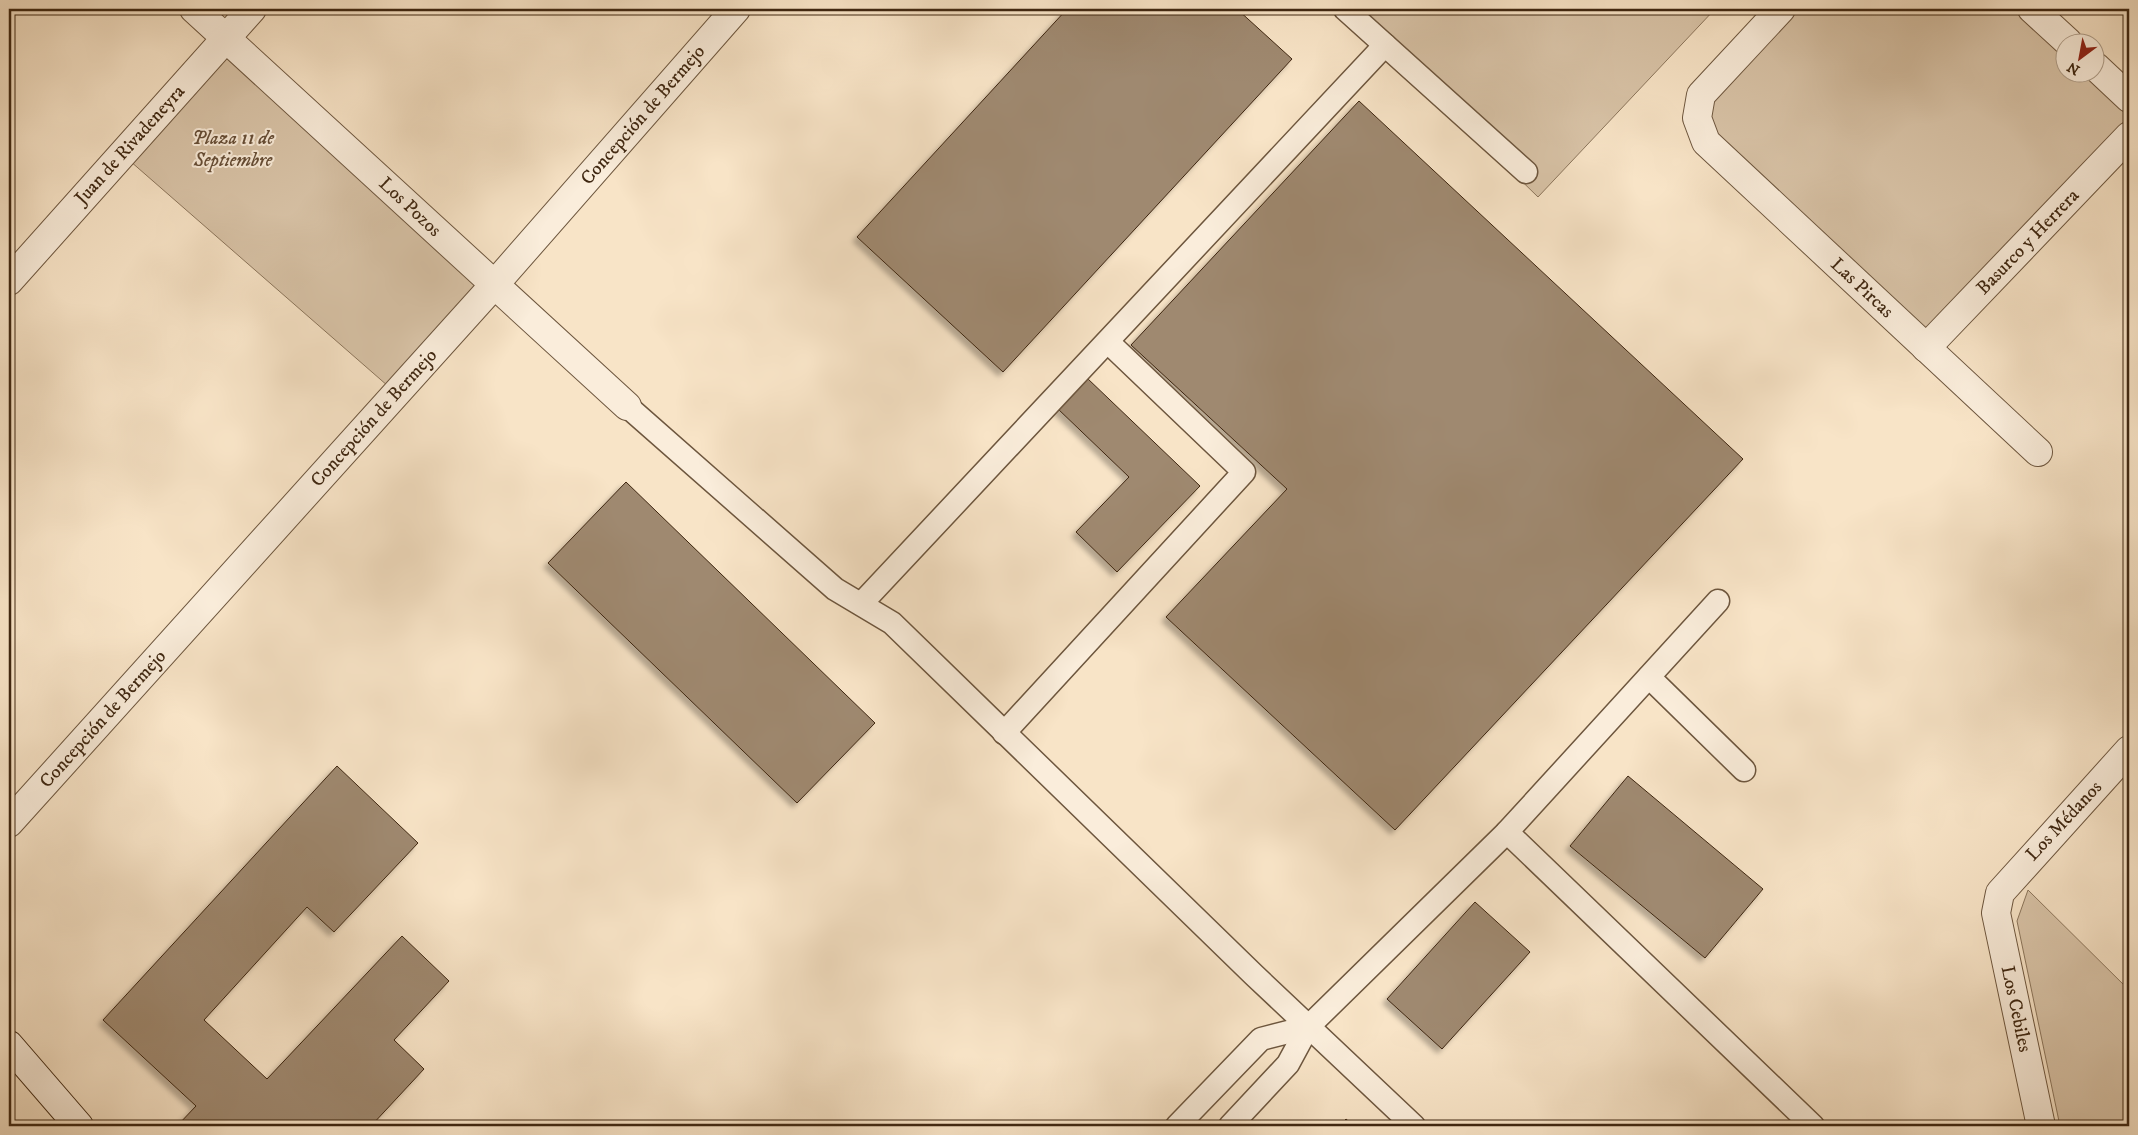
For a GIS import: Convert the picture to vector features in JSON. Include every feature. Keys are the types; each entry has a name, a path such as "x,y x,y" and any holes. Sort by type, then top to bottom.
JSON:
{"street":[{"name":"Los Pozos","path":"194,9 627,406"},
{"name":"Juan de Rivadeneyra","path":"9,281 252,9"},
{"name":"Concepción de Bermejo","path":"9,824 494,285 736,9"},
{"name":"Las Pircas","path":"1781,9 1701,95 1697,118 1706,142 2038,452"},
{"path":"2032,9 2057,32"},
{"path":"2106,77 2129,98"},
{"name":"Basurco y Herrera","path":"1926,348 2129,136"},
{"name":"Los Médanos","path":"2000,892 2129,750"},
{"name":"Los Cebiles","path":"2000,892 1996,913 2041,1126"},
{"path":"9,1045 79,1126"}],"lane":[{"path":"1345,9 1526,172"},
{"path":"861,604 1385,45"},
{"path":"1004,733 1244,472 1108,342"},
{"path":"627,406 835,589 892,623 1308,1027 1414,1126"},
{"path":"1230,1126 1288,1064 1308,1027 1507,832 1718,601"},
{"path":"1649,677 1744,770"},
{"path":"1507,832 1814,1126"},
{"path":"1177,1126 1260,1039 1308,1027"}],"green space":[{"path":"1345,9 1715,9 1538,197"},
{"path":"1781,9 2032,9 2056,32 2056,82 2106,82 2106,80 2129,98 2129,137 1930,350 1706,142 1701,95"},
{"name":"Plaza 11 de Septiembre","path":"227,38 494,285 396,393 122,154"},
{"path":"2028,890 2129,990 2129,1126 2060,1126 2017,921"}],"building":[{"path":"1067,9 1237,9 1292,59 1003,372 857,237"},
{"path":"1359,101 1743,459 1395,830 1166,617 1287,489 1131,345"},
{"path":"1087,378 1200,486 1117,572 1076,532 1129,477 1057,408"},
{"path":"626,482 875,723 797,803 548,563"},
{"path":"337,766 418,843 334,932 307,907 204,1020 267,1079 402,936 449,981 394,1040 424,1069 371,1126 177,1126 196,1106 103,1020"},
{"path":"1628,776 1763,889 1705,958 1570,846"},
{"path":"1475,902 1530,952 1442,1049 1387,999"},
{"path":"1346,1119 1354,1126 1339,1126"}]}
